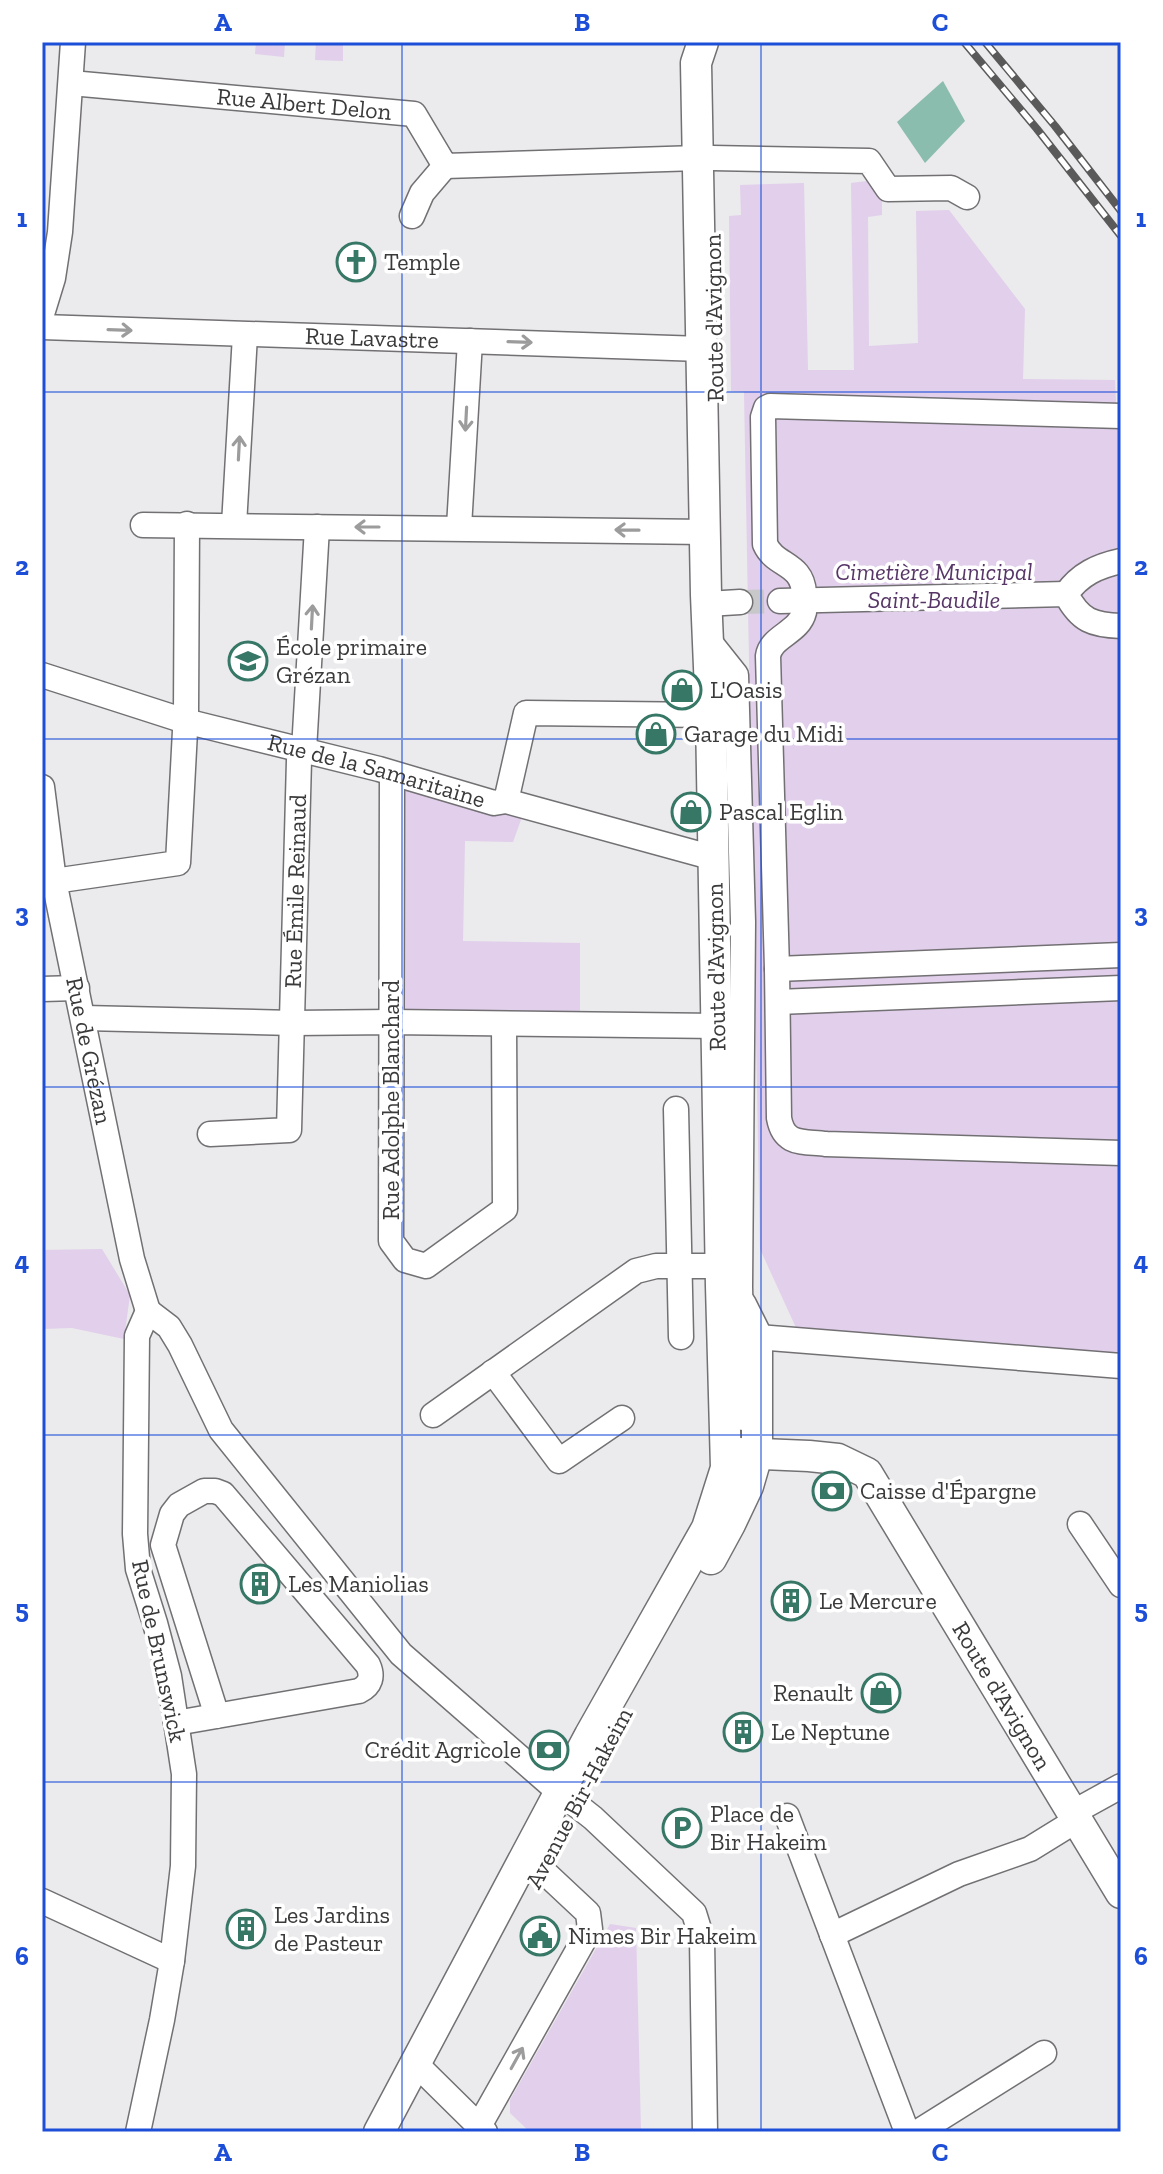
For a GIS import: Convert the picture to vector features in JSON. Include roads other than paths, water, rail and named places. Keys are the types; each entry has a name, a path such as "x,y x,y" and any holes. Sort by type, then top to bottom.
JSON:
{"main road":[{"name":"Route d'Avignon","path":"703,46 719,601 709,641 718,1026 728,1288 742,1454"},
{"name":"Route d'Avignon","path":"705,158 702,349 705,532 719,601"},
{"name":"Route d'Avignon","path":"728,1288 757,1337 742,1454"},
{"name":"Route d'Avignon","path":"742,1454 838,1459 867,1473 1121,1893"},
{"name":"Avenue Bir-Hakeim","path":"422,2070 715,1523 726,1468 742,1454"},
{"name":"Avenue Bir-Hakeim","path":"383,2132 541,1869 567,1798 730,1524 748,1486 742,1454"}],"street":[{"path":"42,314 53,278 51,228 71,83 73,42"},
{"path":"703,46 719,601"},
{"name":"Rue Albert Delon","path":"71,83 414,114 445,166"},
{"path":"412,216 422,193 445,166 705,158 826,172 869,161 888,189 951,188 967,197"},
{"name":"Rue Lavastre","path":"42,327 702,349"},
{"path":"234,525 245,335"},
{"path":"459,527 470,341"},
{"path":"792,601 803,585 800,575 769,551 765,544 763,417 766,408 1121,416"},
{"path":"54,881 178,863 185,721 187,524"},
{"path":"143,525 705,532"},
{"name":"Rue Émile Reinaud","path":"210,1134 289,1130 299,760 304,750 317,527"},
{"path":"1066,594 1087,573 1121,561"},
{"path":"792,601 1066,594"},
{"path":"1066,594 1089,621 1121,626"},
{"path":"792,601 801,618 774,643 768,656 781,1130 790,1139 826,1144 1121,1153"},
{"path":"433,1415 636,1271 679,1265 728,1288 741,1059 732,958 724,672 709,641"},
{"name":"Rue de la Samaritaine","path":"42,675 185,721 304,750 494,803 506,801 714,858"},
{"path":"506,801 526,713 711,715"},
{"name":"Rue Adolphe Blanchard","path":"392,774 391,1241 405,1260 426,1266 505,1209 504,1024"},
{"name":"Rue de Grézan","path":"42,787 54,881 129,1245 148,1311"},
{"path":"777,969 1121,955"},
{"path":"42,989 77,988"},
{"path":"778,1002 1121,988"},
{"path":"84,1018 718,1026"},
{"path":"676,1109 681,1337"},
{"path":"148,1311 169,1327 221,1430 401,1654 694,1913 702,1939 705,2132"},
{"name":"Rue de Brunswick","path":"138,2132 172,1961 183,1866 184,1820 184,1774 169,1676 138,1569 136,1546 137,1336 148,1311"},
{"path":"757,1337 1121,1366"},
{"path":"493,1372 559,1461 622,1418"},
{"path":"176,1723 217,1716 359,1691 370,1682 372,1673 223,1494 204,1491 179,1505 172,1514 163,1545 217,1716"},
{"path":"1080,1524 1121,1585"},
{"path":"832,1935 959,1874 1030,1849 1121,1786"},
{"path":"787,1816 907,2132"},
{"path":"422,2070 482,2129 590,1929 588,1913 541,1869"},
{"path":"42,1901 172,1961"},
{"path":"918,2132 1044,2053"}],"tunnel":[{"path":"740,602 780,601"}],"railway":[{"path":"964,42 1121,236"},
{"path":"985,42 1121,211"}],"place":[{"name":"Temple","path":"356,262"},
{"name":"École primaire Grézan","path":"248,661"},
{"name":"L'Oasis","path":"682,690"},
{"name":"Garage du Midi","path":"656,734"},
{"name":"Pascal Eglin","path":"691,812"},
{"name":"Caisse d'Épargne","path":"832,1491"},
{"name":"Les Maniolias","path":"260,1584"},
{"name":"Le Mercure","path":"791,1601"},
{"name":"Renault","path":"881,1693"},
{"name":"Le Neptune","path":"743,1732"},
{"name":"Crédit Agricole","path":"549,1750"},
{"name":"Place de Bir Hakeim","path":"682,1828"},
{"name":"Les Jardins de Pasteur","path":"246,1929"},
{"name":"Nimes Bir Hakeim","path":"540,1936"}],"park label":[{"name":"Cimetière Municipal Saint-Baudile","path":"934,586"}]}
